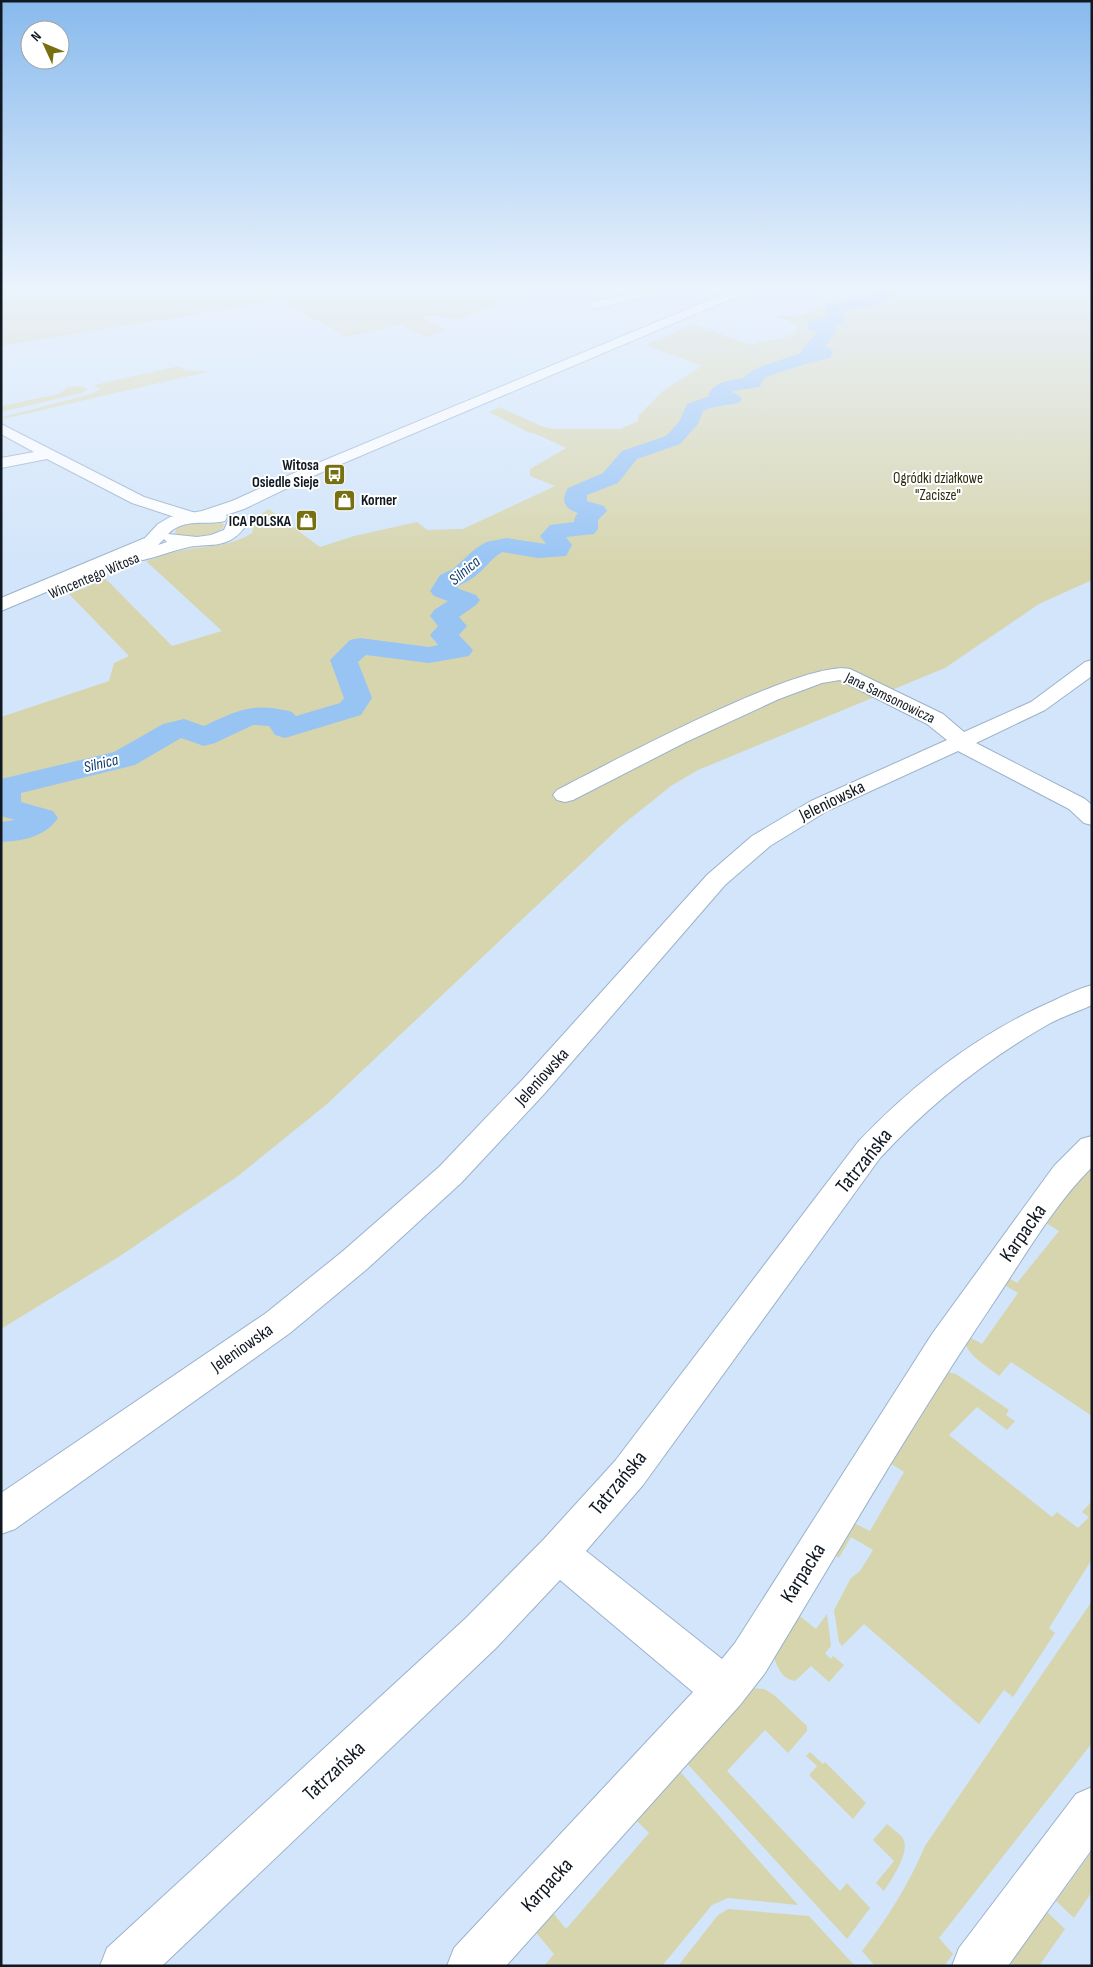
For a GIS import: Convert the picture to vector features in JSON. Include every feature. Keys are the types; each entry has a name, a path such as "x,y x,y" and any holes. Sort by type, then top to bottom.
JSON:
{"street":[{"path":"198,518 238,506 300,476 522,383"},
{"path":"1,428 138,500 198,518 219,517 235,523 236,519 247,512 304,483 539,383"},
{"path":"1,463 49,454"},
{"path":"138,500 164,521 164,529 177,540 189,542"},
{"name":"Wincentego Witosa","path":"1,605 145,544 155,539 164,529 176,521 198,518"},
{"name":"Wincentego Witosa","path":"1,616 126,562 165,548 221,537 233,531 235,523"},
{"name":"Jeleniowska","path":"1,1516 278,1323 363,1254 450,1175 534,1086 716,880 761,841 819,806 1038,706 1092,666"},
{"name":"Jana Samsonowicza","path":"565,796 678,737 817,678 842,673 935,719 958,738 960,743 1087,808"},
{"name":"Tatrzańska","path":"125,1966 481,1633 558,1553 629,1473 869,1150 900,1117 948,1077 1000,1041 1038,1018 1092,994"},
{"name":"Karpacka","path":"472,1966 726,1690 750,1658 945,1345 1038,1210 1065,1174 1092,1147"},
{"path":"558,1553 726,1690"},
{"path":"976,1966 1092,1810"}],"green space":[{"path":"104,383 160,383 3,419 2,417 88,395 101,389 94,385"},
{"name":"Ogródki działkowe \"Zacisze\"","path":"675,383 1092,383 1092,580 1039,604 945,668 698,770 671,786 621,826 327,1104 238,1176 120,1256 1,1329 1,717 109,681 114,663 129,656 69,594 106,579 172,646 222,631 146,561 174,552 219,545 244,538 252,533 256,517 269,509 320,547 354,536 417,522 427,530 463,529 555,486 530,476 530,469 566,448 528,432 489,412 500,407 541,426 552,429 621,429 638,421 638,416 664,390"},
{"path":"80,386 88,389 82,393 1,412 1,406 59,394 68,387"},
{"path":"221,522 224,525 223,528 213,534 193,537 175,533 177,527 189,523"},
{"path":"1092,1165 1092,1416 1011,1362 999,1376 971,1353 964,1341 964,1334 982,1344 1018,1293 1001,1283 1004,1275 1017,1283 1059,1231 1043,1221"},
{"path":"947,1372 956,1374 1009,1410 1006,1415 1015,1421 1007,1430 977,1407 949,1435 1052,1517 1057,1512 1078,1528 1089,1517 1082,1512 1092,1501 1092,1559 1049,1628 1055,1633 1013,1697 1004,1690 979,1724 864,1624 842,1646 839,1642 834,1610 851,1578 860,1571 873,1550 851,1537 839,1558 832,1553 854,1523 870,1531 904,1472 890,1463"},
{"path":"1092,1601 1092,1743 939,1938 953,1954 944,1966 875,1966 862,1951 897,1901 925,1846"},
{"path":"796,1613 816,1629 827,1614 831,1646 825,1653 831,1659 833,1656 844,1665 829,1682 811,1666 795,1681 791,1680 781,1672 777,1665 773,1656"},
{"path":"749,1688 764,1689 774,1695 807,1726 807,1731 788,1753 765,1730 727,1771 840,1891 847,1883 870,1908 847,1939 683,1759"},
{"path":"810,1752 823,1764 825,1762 866,1803 853,1819 809,1775 817,1766 806,1756"},
{"path":"676,1767 798,1905 728,1898 712,1905 662,1966 544,1966 554,1954 533,1929 550,1912 554,1914 566,1929 649,1833 634,1818"},
{"path":"887,1824 902,1837 905,1849 900,1864 884,1891 876,1883 894,1861 873,1840"},
{"path":"1090,1854 1092,1855 1092,1892 1074,1918 1056,1901"},
{"path":"728,1909 809,1916 855,1966 678,1966 718,1915"},
{"path":"1047,1912 1065,1929 1039,1966 1013,1966 1010,1962"}],"waterway":[{"name":"Silnica","path":"1,832 20,831 42,818 5,807 6,787 124,759 173,730 184,728 204,737 249,716 282,718 285,729 351,709 358,698 344,660 360,646 429,655 459,650 443,635 454,626 443,616 467,600 443,591 449,580 462,575 489,550 501,545 538,551 558,551 560,545 552,536 558,530 586,529 586,517 596,511 576,505 576,493 614,476 629,455 673,440 688,424 694,408 705,403 732,399 718,394 728,386 753,383"}],"place":[{"name":"Witosa Osiedle Sieje","path":"335,474"},
{"name":"Korner","path":"345,500"},
{"name":"ICA POLSKA","path":"307,521"}]}
